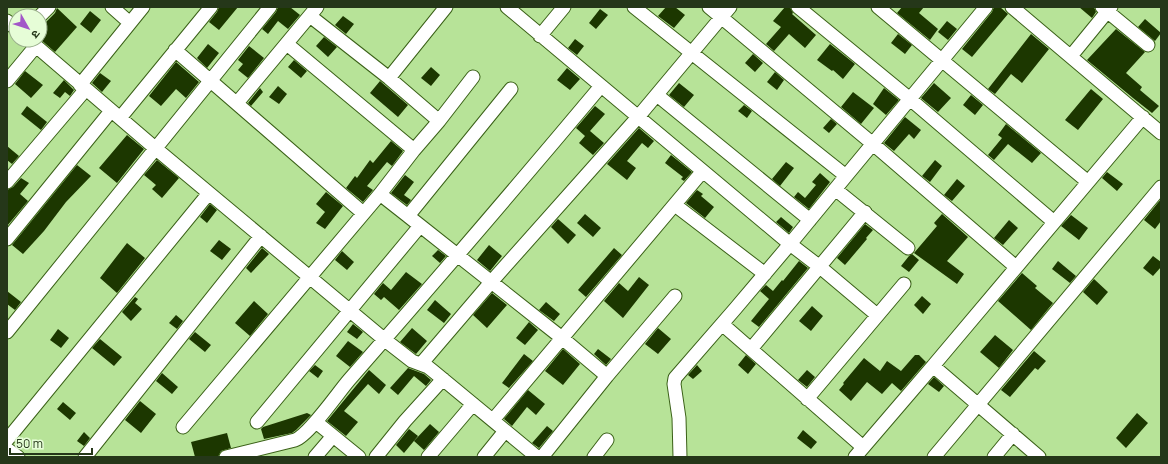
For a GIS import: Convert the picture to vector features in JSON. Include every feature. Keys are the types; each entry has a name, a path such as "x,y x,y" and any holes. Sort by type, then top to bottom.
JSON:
{"street":[{"path":"112,7 130,22"},
{"path":"10,174 83,87 130,22 143,7"},
{"path":"7,239 175,50 211,7"},
{"path":"7,332 270,7"},
{"path":"389,78 446,7"},
{"path":"507,7 702,172 877,315"},
{"path":"540,36 564,7"},
{"path":"634,7 846,176"},
{"path":"709,7 873,144 1016,267"},
{"path":"421,364 492,281 638,117 730,7"},
{"path":"798,7 910,99 1054,222"},
{"path":"878,7 1088,182"},
{"path":"680,457 679,418 674,384 675,378 765,274 986,7"},
{"path":"1012,7 1161,133"},
{"path":"1071,56 1107,8 1148,45"},
{"path":"237,103 313,11 439,121"},
{"path":"287,44 414,150"},
{"path":"7,81 29,48"},
{"path":"38,48 385,340 412,361 428,367 537,457"},
{"path":"175,50 363,213"},
{"path":"183,426 380,194 473,77"},
{"path":"226,457 300,439 316,422 340,390 385,340 601,86"},
{"path":"408,216 511,89"},
{"path":"657,95 810,220"},
{"path":"722,324 807,399 859,452 1143,117"},
{"path":"493,420 702,172"},
{"path":"934,457 1161,187"},
{"path":"835,189 908,248"},
{"path":"7,440 209,193"},
{"path":"380,194 457,256 492,281 607,376"},
{"path":"674,205 765,274"},
{"path":"751,349 865,212"},
{"path":"257,422 420,226"},
{"path":"85,457 261,236"},
{"path":"807,399 904,284"},
{"path":"542,457 607,376 675,296"},
{"path":"933,366 1039,457"},
{"path":"376,457 405,421 443,379"},
{"path":"428,457 473,404"},
{"path":"316,422 359,457"},
{"path":"484,457 506,431"},
{"path":"994,457 1013,434"},
{"path":"315,457 333,436"},
{"path":"594,457 607,440"},
{"path":"7,449 18,457"}],"building":[{"path":"219,7 238,7 219,30 209,22"},
{"path":"278,7 290,7 300,15 288,29 278,21 268,34 262,29 276,12"},
{"path":"666,7 675,7 685,15 674,28 658,16"},
{"path":"785,7 790,7 793,13 792,14 816,35 805,48 789,34 774,51 766,44 781,27 773,21"},
{"path":"902,7 924,7 919,13 938,29 930,40 897,13"},
{"path":"994,7 1000,7 1008,14 972,57 962,49 992,12"},
{"path":"1079,7 1094,7 1096,12 1092,18"},
{"path":"57,8 77,27 55,52 48,46 48,20 55,13"},
{"path":"600,9 608,15 596,29 589,23"},
{"path":"90,11 101,20 91,33 80,24"},
{"path":"343,16 354,24 346,34 335,25"},
{"path":"1145,19 1161,33 1155,41 1138,27"},
{"path":"947,21 957,29 948,40 938,32"},
{"path":"1116,29 1145,52 1126,73 1142,87 1140,90 1159,106 1152,113 1087,60"},
{"path":"898,34 912,45 905,54 891,43"},
{"path":"1031,34 1049,49 1022,83 1011,74 995,94 988,89"},
{"path":"324,37 337,47 328,57 316,46"},
{"path":"575,39 584,46 577,55 568,48"},
{"path":"208,44 219,53 207,68 197,58"},
{"path":"830,44 855,64 843,79 833,70 832,71 817,60"},
{"path":"249,46 264,58 248,78 238,70 243,64 238,60"},
{"path":"753,54 763,63 755,72 745,63"},
{"path":"294,60 307,71 301,78 288,67"},
{"path":"176,62 199,82 186,98 176,89 161,106 149,96"},
{"path":"431,67 440,75 431,86 421,78"},
{"path":"567,68 580,79 570,90 557,80"},
{"path":"25,71 43,85 31,98 15,84"},
{"path":"775,72 784,80 777,90 767,82"},
{"path":"100,73 111,81 102,92 92,83"},
{"path":"64,80 74,90 70,96 65,92 60,98 53,93"},
{"path":"380,81 408,105 398,117 370,93"},
{"path":"679,83 694,95 684,107 669,95"},
{"path":"934,83 951,98 938,112 921,98"},
{"path":"278,86 287,94 279,104 269,97"},
{"path":"260,88 263,92 251,106 248,103"},
{"path":"884,88 899,100 886,115 873,104"},
{"path":"1091,89 1103,99 1078,130 1065,120"},
{"path":"853,92 874,108 861,124 841,107"},
{"path":"971,95 983,105 975,115 963,105"},
{"path":"744,105 752,111 747,118 738,111"},
{"path":"27,106 47,122 41,130 21,114"},
{"path":"595,106 605,114 590,131 604,143 593,155 579,143 585,136 576,128"},
{"path":"905,117 921,130 914,139 909,134 894,151 884,143"},
{"path":"831,119 837,124 829,133 823,128"},
{"path":"1006,124 1041,153 1032,163 1008,144 994,160 988,155 1002,138 998,135"},
{"path":"639,128 654,141 648,148 642,143 627,161 636,168 627,180 607,164"},
{"path":"127,135 144,149 117,183 99,168"},
{"path":"391,141 403,151 392,166 387,162 367,186 373,190 363,202 346,188 355,176 357,178 370,160 373,163"},
{"path":"7,146 19,156 12,164 7,160"},
{"path":"671,155 692,172 684,181 681,179 683,177 665,163"},
{"path":"157,160 179,178 162,198 152,189 156,185 144,175"},
{"path":"935,160 942,166 930,182 922,176"},
{"path":"786,162 794,168 780,186 772,179"},
{"path":"77,165 91,176 66,202 44,231 23,254 12,245"},
{"path":"1107,172 1123,184 1117,191 1102,178"},
{"path":"820,173 830,182 809,209 794,197 798,192 805,198 816,185 812,182"},
{"path":"405,175 414,182 404,195 411,200 407,205 391,193"},
{"path":"21,178 29,183 20,194 28,201 7,226 7,190 13,187"},
{"path":"957,179 965,186 952,201 944,195"},
{"path":"697,190 703,194 701,196 714,207 705,218 686,203"},
{"path":"326,192 343,206 325,229 316,223 325,212 316,204"},
{"path":"1161,199 1161,221 1155,229 1144,220"},
{"path":"210,204 217,210 207,223 200,217"},
{"path":"585,214 601,228 593,237 577,223"},
{"path":"942,214 968,237 947,261 964,274 957,284 914,253 937,226 934,223"},
{"path":"1071,215 1088,228 1079,240 1061,226"},
{"path":"781,217 793,227 789,233 776,222"},
{"path":"558,219 576,235 568,244 551,227"},
{"path":"1009,220 1018,228 1003,245 994,238"},
{"path":"865,224 873,230 845,265 837,258"},
{"path":"219,240 231,249 222,260 210,251"},
{"path":"127,243 145,258 117,293 100,278"},
{"path":"489,245 502,256 490,271 477,260"},
{"path":"262,248 269,254 251,273 246,268"},
{"path":"614,248 622,255 586,297 578,290"},
{"path":"438,250 446,256 440,263 432,256"},
{"path":"342,251 354,262 347,270 335,260"},
{"path":"912,254 919,260 909,272 901,266"},
{"path":"1153,256 1161,262 1161,267 1153,276 1143,268"},
{"path":"799,261 808,268 759,327 751,321 769,299 760,291 766,285 773,291"},
{"path":"1058,261 1076,276 1070,283 1052,269"},
{"path":"406,272 422,284 399,310 384,297 381,300 374,294 383,283 391,290"},
{"path":"1022,273 1037,286 1035,288 1053,303 1031,330 998,301"},
{"path":"639,277 649,285 623,318 604,301 619,283 628,291"},
{"path":"1094,279 1108,292 1097,305 1083,292"},
{"path":"7,291 21,302 15,310 7,304"},
{"path":"492,293 507,305 487,328 473,315"},
{"path":"922,296 931,304 923,314 914,305"},
{"path":"135,297 138,299 135,303 142,309 131,321 122,312"},
{"path":"435,300 451,314 444,323 427,310"},
{"path":"254,301 268,314 250,336 235,323"},
{"path":"546,302 560,314 554,321 539,310"},
{"path":"812,306 823,316 811,331 799,321"},
{"path":"176,315 183,321 177,329 169,323"},
{"path":"529,322 538,330 525,345 516,338"},
{"path":"353,324 363,332 357,339 347,332"},
{"path":"412,328 427,341 416,354 400,342"},
{"path":"658,328 671,339 658,354 645,344"},
{"path":"58,329 69,338 61,348 50,340"},
{"path":"195,332 211,345 205,352 189,339"},
{"path":"995,335 1013,350 999,368 980,352"},
{"path":"100,339 122,357 114,366 92,348"},
{"path":"348,341 363,352 350,367 336,356"},
{"path":"563,349 580,364 563,385 545,371"},
{"path":"598,349 611,359 606,365 594,354"},
{"path":"1034,351 1046,361 1038,370 1035,368 1010,397 1001,390"},
{"path":"524,354 533,361 509,388 502,383"},
{"path":"746,355 756,364 748,374 738,365"},
{"path":"915,355 919,355 926,362 901,391 892,383 882,394 867,382 851,401 839,390 864,358 880,371 887,361 901,371"},
{"path":"315,365 323,371 318,378 309,371"},
{"path":"697,365 702,371 693,379 688,375"},
{"path":"408,368 424,374 431,380 426,386 414,376 398,395 390,388"},
{"path":"369,370 386,385 379,394 368,384 344,411 358,422 346,436 327,421"},
{"path":"807,370 815,377 807,387 798,380"},
{"path":"162,373 178,387 172,394 156,381"},
{"path":"934,377 944,386 939,392 928,384"},
{"path":"528,390 545,404 536,415 527,407 512,426 504,419"},
{"path":"140,401 156,414 141,433 125,420"},
{"path":"63,402 76,413 70,420 57,409"},
{"path":"307,413 311,415 292,433 264,439 261,429 263,427"},
{"path":"1137,413 1148,423 1126,448 1116,438"},
{"path":"430,424 439,432 424,450 414,441"},
{"path":"547,426 553,431 539,448 532,443"},
{"path":"409,429 418,436 404,453 396,445"},
{"path":"803,430 817,442 811,449 797,438"},
{"path":"84,432 90,438 84,446 77,441"},
{"path":"227,433 231,448 221,451 218,457 195,457 191,442"}]}
